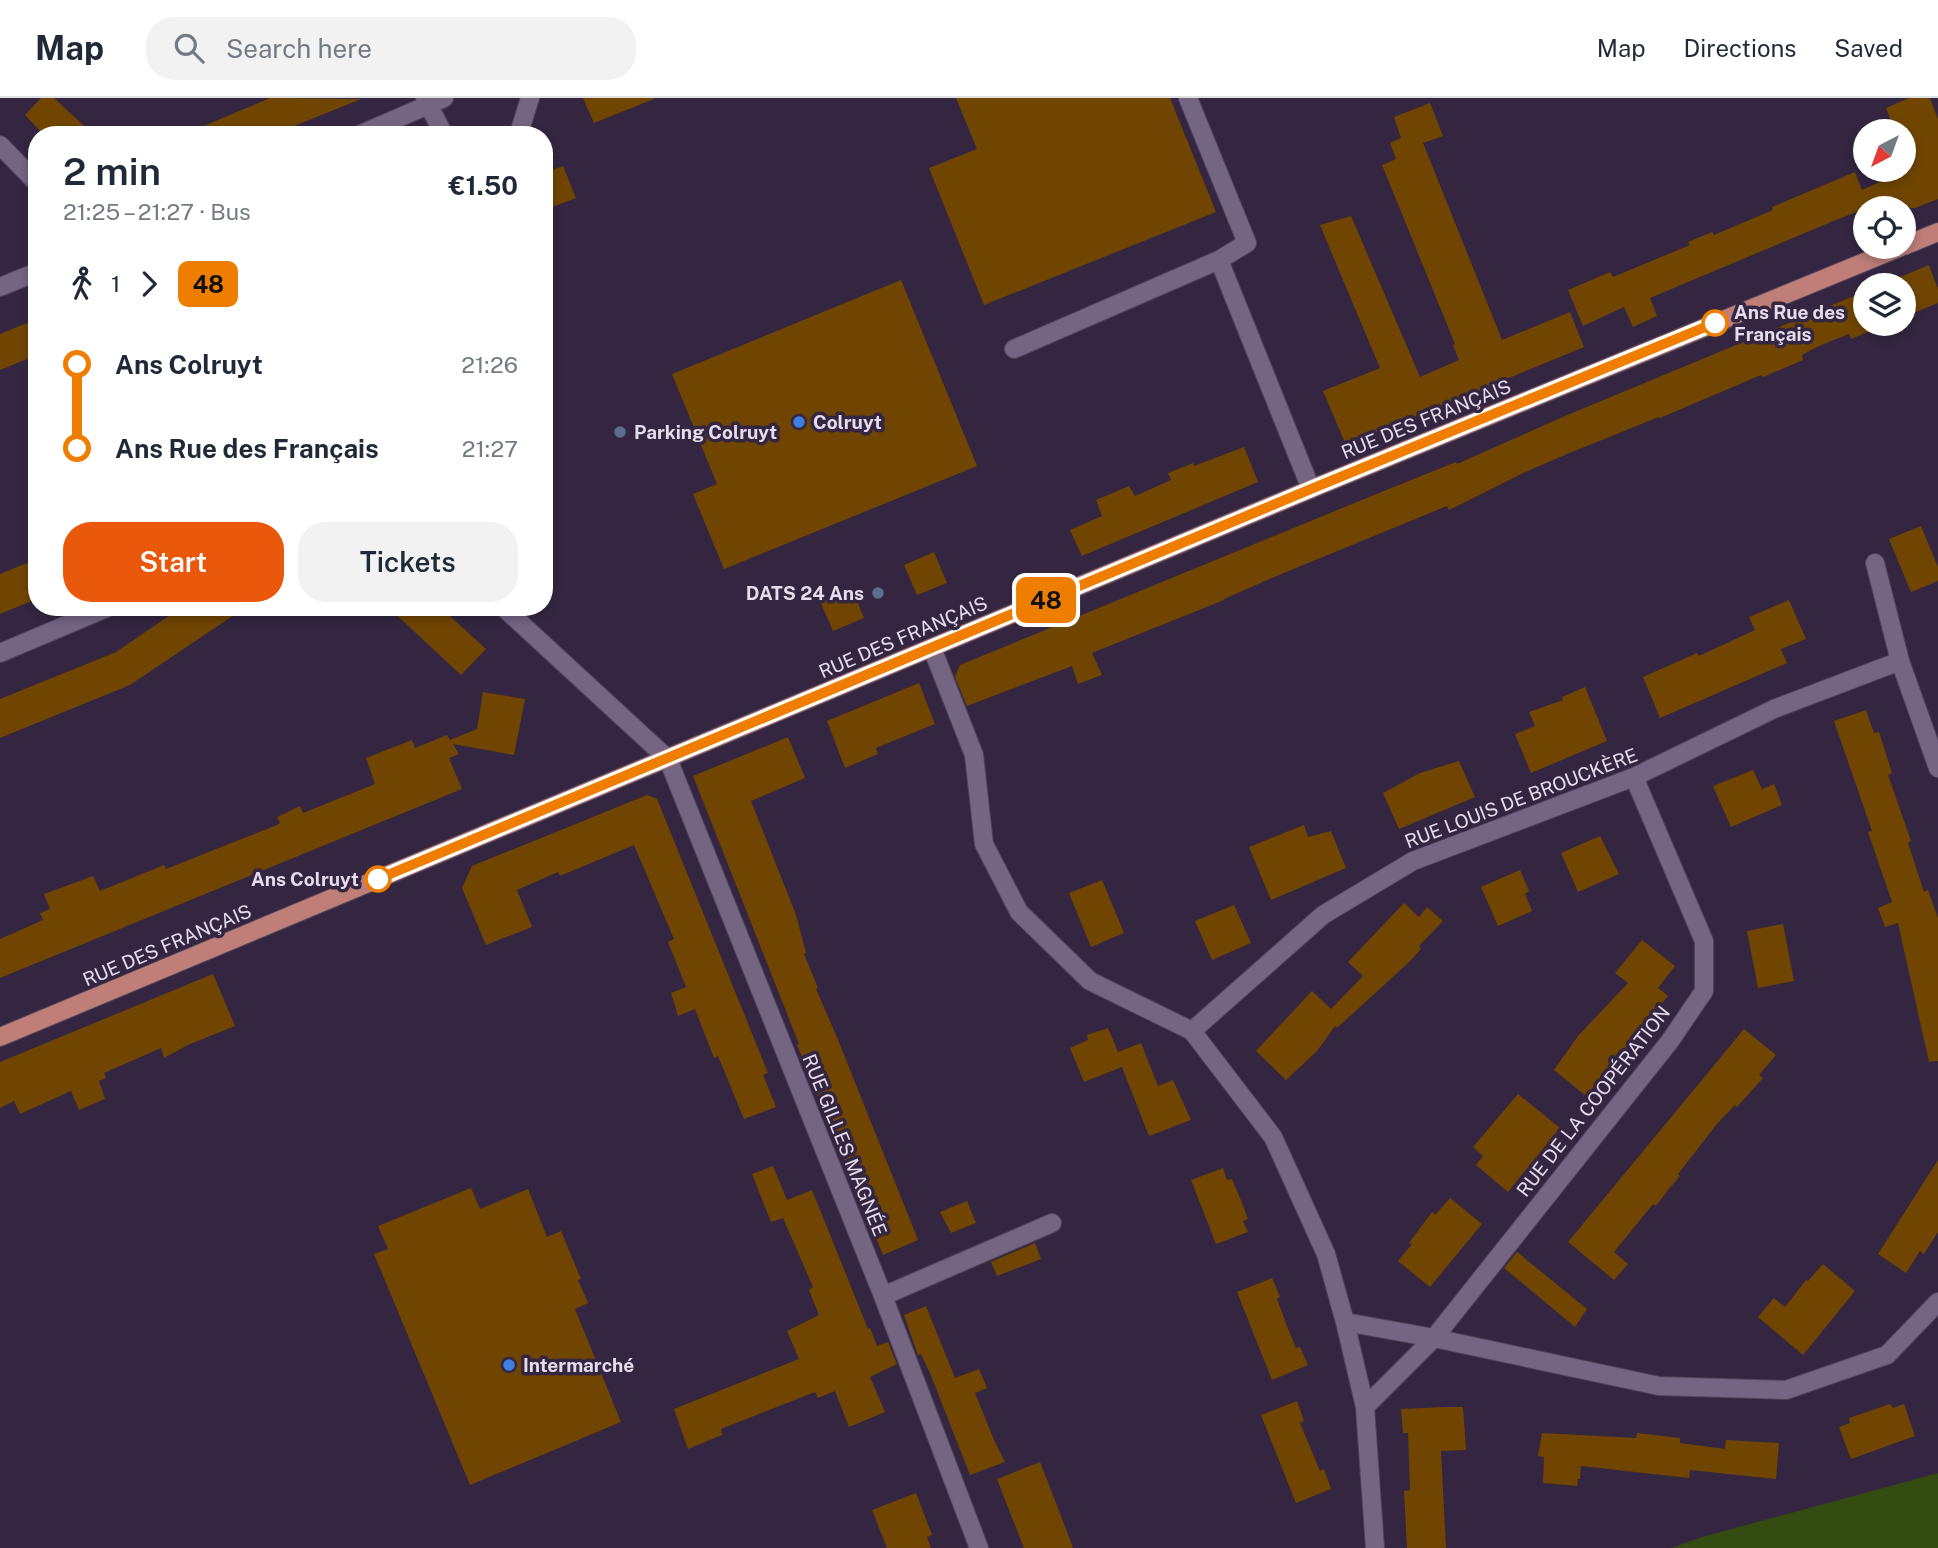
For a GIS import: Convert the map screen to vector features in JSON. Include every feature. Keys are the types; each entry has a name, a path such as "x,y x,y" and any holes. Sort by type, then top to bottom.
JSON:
{"main road":[{"name":"RUE DES FRANÇAIS","path":"1916,241 1938,232"},
{"name":"RUE DES FRANÇAIS","path":"0,1037 1311,489 1871,259"}],"street":[{"path":"521,126 530,98"},
{"path":"1014,349 1219,260 1247,243 1188,98"},
{"path":"378,126 432,100 441,126"},
{"path":"0,145 28,174"},
{"path":"1219,260 1311,489"},
{"path":"0,287 28,276"},
{"path":"1875,563 1900,661 1938,768"},
{"path":"0,653 88,616"},
{"path":"513,616 668,759"},
{"path":"932,648 974,755 984,844 1019,912 1090,981 1192,1031 1273,1137 1326,1254 1345,1322 1365,1407 1375,1548"},
{"name":"RUE LOUIS DE BROUCKÈRE","path":"1192,1031 1323,915 1413,861 1634,777 1774,709 1900,661"},
{"name":"RUE GILLES MAGNÉE","path":"668,759 883,1296 979,1548"},
{"name":"RUE DE LA COOPÉRATION","path":"1365,1407 1434,1338 1670,1041 1704,990 1704,941 1634,777"},
{"path":"883,1296 1052,1223"},
{"path":"1345,1322 1659,1386 1786,1390 1888,1355 1938,1302"}],"green space":[{"path":"1938,1473 1938,1548 1671,1548 1702,1537"}],"building":[{"path":"41,98 54,98 84,126 35,126 25,115"},
{"path":"270,98 361,99 294,126 203,126"},
{"path":"583,98 654,98 654,99 594,123"},
{"path":"956,98 1170,98 1216,212 984,305 929,168 977,149"},
{"path":"1909,98 1930,98 1938,119 1938,199 1916,208 1916,196 1853,196 1853,213 1650,298 1657,316 1633,327 1624,307 1583,326 1568,290 1610,272 1613,277 1690,245 1688,242 1712,232 1714,235 1853,173 1853,182 1859,182 1862,190 1879,182 1916,182 1916,119 1890,119 1886,108"},
{"path":"1430,103 1443,136 1423,143 1502,340 1570,312 1584,347 1346,445 1323,391 1380,368 1320,225 1351,216 1420,377 1459,360 1453,345 1455,344 1382,165 1396,159 1390,143 1401,138 1394,117"},
{"path":"563,166 576,198 553,207 553,170"},
{"path":"1929,265 1938,289 1938,303 1916,312 1916,273 1910,273"},
{"path":"901,280 977,466 724,569 693,494 717,484 672,374"},
{"path":"1853,296 1853,336 1858,336 1851,339 1849,334 1819,346 1802,355 1803,360 1567,454 1449,510 1447,506 1092,653 1102,675 1078,684 1072,666 967,706 955,677 960,665 1369,497 1456,462 1457,464 1565,416"},
{"path":"28,323 28,359 0,370 0,334"},
{"path":"1244,447 1258,482 1082,556 1070,530 1102,516 1096,500 1129,486 1135,496 1171,480 1168,473"},
{"path":"1921,526 1938,567 1938,581 1911,592 1889,539"},
{"path":"934,552 947,583 917,595 904,565"},
{"path":"28,563 28,603 0,614 0,574"},
{"path":"851,586 864,618 833,631 819,599"},
{"path":"1789,600 1806,639 1781,649 1787,663 1660,718 1643,677 1697,653 1699,656 1755,630 1749,617"},
{"path":"169,616 233,616 130,685 0,738 0,699 116,652"},
{"path":"398,616 450,616 486,649 461,675"},
{"path":"919,683 935,724 876,748 878,754 845,768 827,721"},
{"path":"1585,687 1607,741 1531,773 1515,734 1535,726 1529,712 1563,700 1562,697"},
{"path":"483,692 525,699 514,755 453,744 459,754 449,758 462,789 0,978 0,939 43,920 40,913 50,909 44,894 93,876 100,891 164,865 166,869 277,825 280,823 277,817 300,806 303,813 375,784 366,758 412,740 415,748 447,735 450,740 477,729"},
{"path":"1866,710 1874,733 1879,732 1892,773 1888,775 1911,841 1908,843 1924,892 1928,890 1938,918 1938,1061 1929,1062 1898,923 1885,927 1878,908 1892,902 1868,832 1872,831 1834,721"},
{"path":"788,737 805,778 751,801 796,915 806,953 804,954 818,988 816,989 918,1240 883,1255 797,1045 799,1044 693,776"},
{"path":"1459,761 1475,797 1399,829 1383,793 1420,773"},
{"path":"1753,770 1762,789 1774,784 1782,805 1731,827 1713,786"},
{"path":"647,795 657,799 768,1073 763,1075 776,1107 744,1119 718,1056 714,1058 695,1009 678,1016 671,993 686,987 668,942 674,939 634,845 560,876 558,872 517,890 532,927 486,945 462,888 472,866"},
{"path":"1304,825 1308,837 1331,831 1346,868 1271,900 1249,847"},
{"path":"1600,836 1619,874 1578,892 1561,853"},
{"path":"1520,870 1529,891 1525,894 1532,911 1498,926 1481,887"},
{"path":"1102,880 1124,933 1091,947 1069,893"},
{"path":"1404,903 1419,917 1427,907 1443,921 1419,946 1421,949 1408,963 1337,1028 1335,1026 1317,1051 1286,1080 1256,1051 1312,991 1331,1009 1363,976 1348,962"},
{"path":"1234,905 1251,943 1212,960 1195,921"},
{"path":"1783,924 1794,981 1758,988 1747,931"},
{"path":"1642,940 1675,966 1658,988 1668,996 1586,1096 1554,1070 1578,1036 1628,983 1615,973"},
{"path":"213,974 235,1026 164,1058 161,1048 104,1073 106,1078 99,1081 105,1099 79,1110 71,1091 20,1114 14,1101 0,1108 0,1062"},
{"path":"1108,1028 1118,1052 1141,1043 1158,1086 1173,1080 1191,1120 1149,1136 1122,1067 1084,1082 1070,1048 1088,1040 1087,1035"},
{"path":"1744,1029 1776,1055 1759,1075 1763,1078 1737,1107 1735,1105 1717,1124 1656,1206 1653,1204 1614,1252 1628,1264 1614,1280 1568,1242"},
{"path":"1518,1094 1560,1128 1508,1192 1476,1165 1483,1156 1473,1147"},
{"path":"1938,1160 1938,1232 1924,1254 1920,1251 1906,1273 1878,1254"},
{"path":"773,1166 787,1200 812,1190 868,1329 870,1328 877,1346 888,1342 897,1364 870,1377 885,1412 849,1427 835,1391 818,1398 815,1392 721,1429 722,1435 688,1449 674,1409 799,1359 787,1331 819,1315 809,1290 813,1287 783,1218 771,1222 752,1174"},
{"path":"1223,1168 1227,1180 1232,1179 1240,1198 1248,1219 1243,1221 1248,1232 1216,1244 1191,1180"},
{"name":"Intermarché","path":"471,1188 480,1209 528,1189 547,1237 561,1231 588,1303 575,1309 621,1422 470,1485 374,1254 388,1249 378,1226"},
{"path":"1450,1198 1482,1224 1430,1287 1398,1261 1432,1212 1435,1215"},
{"path":"967,1201 976,1223 951,1233 940,1212"},
{"path":"1035,1243 1041,1259 997,1276 991,1262"},
{"path":"1517,1252 1587,1309 1575,1327 1504,1268"},
{"path":"1823,1264 1855,1291 1803,1355 1758,1317 1774,1298 1785,1307 1806,1280"},
{"path":"1272,1278 1296,1348 1300,1347 1308,1365 1272,1380 1237,1292"},
{"path":"926,1306 955,1378 979,1369 987,1388 975,1393 1005,1462 970,1475 930,1373 921,1354 918,1355 904,1315"},
{"path":"1297,1401 1304,1421 1300,1423 1320,1471 1324,1469 1331,1489 1296,1503 1261,1415"},
{"path":"1890,1404 1893,1408 1904,1404 1915,1436 1851,1459 1839,1427 1850,1423 1849,1418"},
{"path":"1463,1407 1466,1450 1441,1451 1446,1548 1407,1548 1404,1491 1410,1490 1408,1433 1403,1433 1401,1409"},
{"path":"1542,1433 1636,1438 1637,1433 1680,1438 1680,1443 1725,1449 1726,1440 1779,1443 1776,1479 1690,1470 1689,1478 1581,1466 1577,1486 1543,1483 1544,1457 1538,1456"},
{"path":"1040,1462 1073,1548 1024,1548 997,1479"},
{"path":"916,1493 932,1535 927,1537 931,1548 887,1548 872,1510"}],"bus line":[{"name":"48","path":"378,879 1715,323"}],"place":[{"name":"Ans Rue des Français","path":"1715,323"},
{"name":"Colruyt","path":"799,422"},
{"name":"Parking Colruyt","path":"620,432"},
{"name":"DATS 24 Ans","path":"878,593"},
{"name":"Ans Colruyt","path":"378,879"},
{"name":"Intermarché","path":"509,1365"}]}
